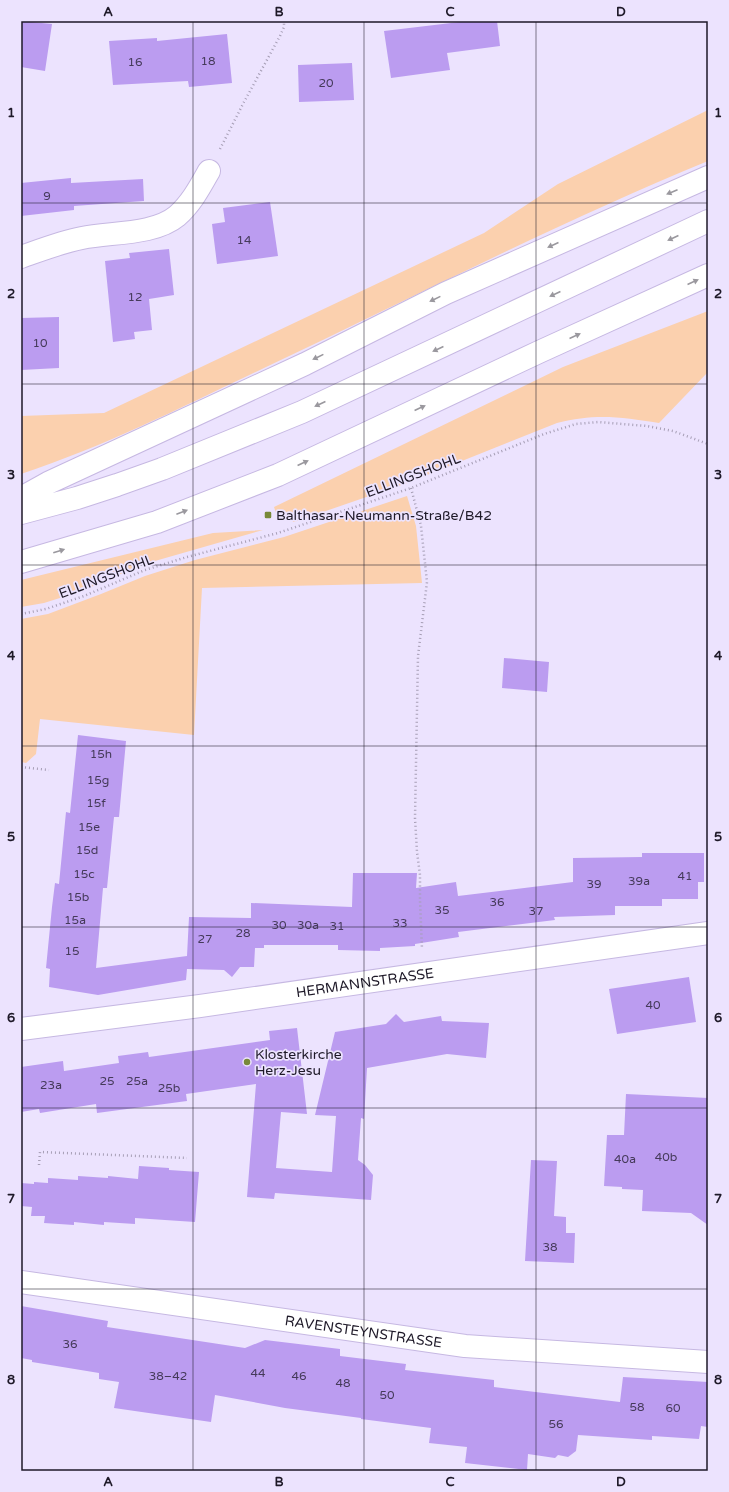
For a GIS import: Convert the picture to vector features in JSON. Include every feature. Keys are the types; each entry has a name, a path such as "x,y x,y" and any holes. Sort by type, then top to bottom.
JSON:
{"main road":[{"path":"21,257 82,238 149,228 161,224 176,217 186,206 209,171"},
{"path":"21,498 55,480 305,364 446,293 708,177"},
{"path":"21,513 118,485 162,469 302,412 708,221"},
{"path":"21,562 157,522 278,475 539,352 708,275"},
{"name":"HERMANNSTRASSE","path":"21,1029 192,1007 708,933"},
{"name":"RAVENSTEYNSTRASSE","path":"21,1282 465,1346 708,1362"}],"path":[{"path":"209,171 280,36 284,27 284,21"},
{"name":"ELLINGSHOHL","path":"21,614 46,609 72,600 144,570 278,533 411,488 544,434 576,424 598,422 647,426 673,431 708,444"},
{"path":"411,488 421,526 427,582 418,656 415,818 420,875 421,946"},
{"path":"21,767 50,770"},
{"path":"39,1165 40,1152 187,1158"}],"shaded area":[{"path":"708,110 708,161 540,235 144,425 84,451 21,474 21,416 104,413 484,233 558,184"},
{"path":"708,311 708,372 659,423 633,419 596,417 557,423 407,483 294,522 276,513 274,507 563,367"},
{"path":"407,496 416,526 422,583 202,588 194,735 40,719 36,754 26,763 21,762 21,619 48,614 145,576 195,560 284,537"},
{"path":"263,530 141,565 82,591 44,603 21,607 21,580 213,533"}],"building":[{"path":"21,21 52,24 45,71 21,67"},
{"path":"468,21 497,21 500,46 447,53 450,70 391,78 384,31"},
{"path":"227,34 232,83 189,87 188,81 113,85 109,41 157,38 157,41"},
{"path":"352,63 354,100 299,102 298,65"},
{"path":"71,178 71,183 143,179 144,201 74,206 74,210 21,216 21,183"},
{"path":"270,202 278,256 217,264 212,224 225,222 223,208"},
{"path":"169,249 174,295 149,299 152,330 134,332 135,339 113,342 105,261 130,258 129,253"},
{"path":"59,317 59,368 21,370 21,318"},
{"path":"504,658 549,662 547,692 502,688"},
{"path":"78,735 126,741 119,817 114,817 107,888 103,888 96,968 187,956 189,917 251,918 251,903 352,907 353,873 417,873 416,888 456,882 458,896 573,882 573,858 642,857 642,853 704,853 704,882 698,882 698,899 662,899 662,906 615,906 615,915 554,917 555,920 458,932 459,937 415,944 415,946 380,948 380,951 338,950 338,945 264,945 264,948 255,948 254,967 240,967 232,977 224,970 187,969 186,980 98,995 49,987 50,969 46,968 52,907 55,883 59,884 66,812 70,813"},
{"path":"689,977 696,1022 617,1034 609,989"},
{"path":"396,1014 404,1022 441,1016 442,1021 489,1023 486,1058 447,1054 367,1068 364,1119 361,1118 358,1160 365,1165 373,1175 371,1200 275,1193 274,1199 247,1197 256,1084 186,1094 187,1101 97,1113 96,1104 40,1113 39,1109 21,1112 21,1067 63,1061 64,1071 119,1063 118,1056 148,1052 149,1057 270,1040 269,1031 297,1028 307,1114 281,1112 276,1168 332,1172 336,1116 315,1115 335,1032 386,1024"},
{"path":"626,1094 708,1098 708,1225 691,1213 642,1211 643,1190 604,1186 607,1135 624,1135"},
{"path":"531,1160 557,1161 554,1216 566,1217 566,1233 575,1233 574,1263 525,1261"},
{"path":"139,1166 199,1172 195,1222 135,1218 135,1224 104,1222 104,1225 74,1222 74,1225 44,1223 45,1216 31,1216 32,1207 21,1206 21,1183 48,1183 48,1178 78,1180 78,1176 108,1178 108,1176 138,1179"},
{"path":"21,1306 108,1321 107,1327 245,1348 265,1340 340,1349 340,1356 406,1364 405,1370 494,1380 494,1387 620,1402 623,1377 708,1382 708,1427 701,1426 699,1439 652,1436 652,1440 578,1435 576,1451 568,1457 558,1455 555,1458 528,1454 527,1470 465,1463 467,1447 429,1443 431,1428 285,1408 215,1395 211,1422 114,1408 119,1382 99,1379 99,1373 32,1362 32,1360 21,1358"}],"place":[{"name":"Balthasar-Neumann-Straße/B42","path":"268,515"},
{"name":"Klosterkirche Herz-Jesu","path":"247,1062"}]}
